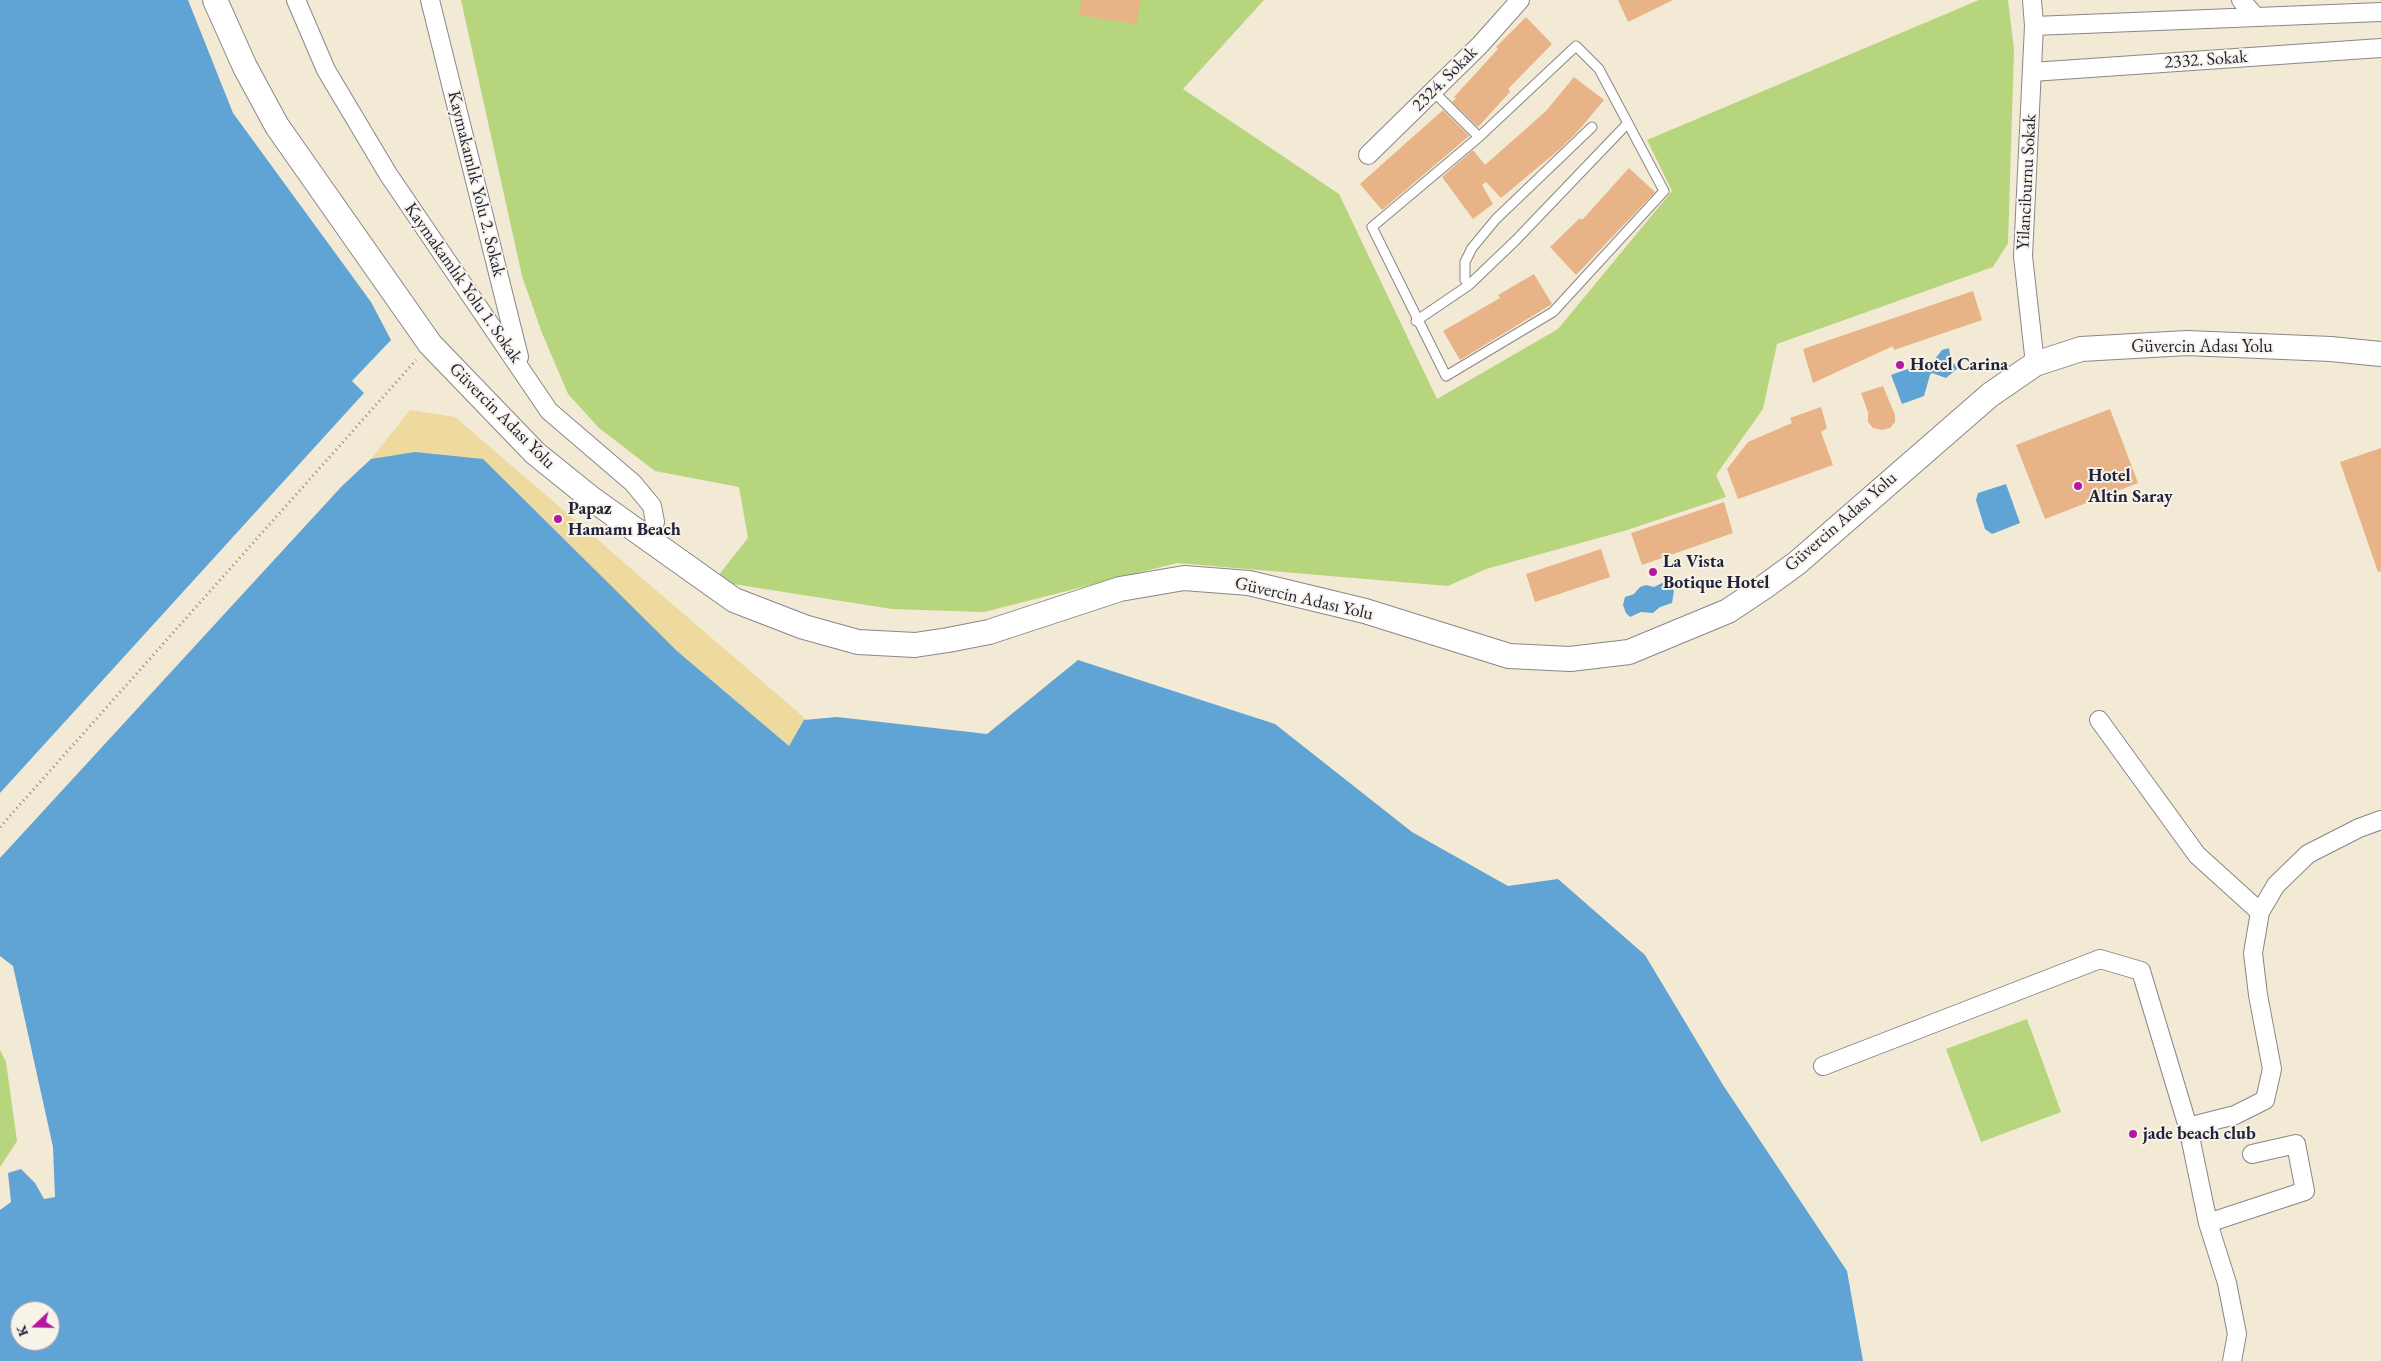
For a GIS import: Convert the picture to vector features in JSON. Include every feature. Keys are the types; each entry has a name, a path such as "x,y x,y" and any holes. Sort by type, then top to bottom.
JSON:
{"main road":[{"name":"Güvercin Adası Yolu","path":"215,0 244,67 276,126 430,344 535,453 592,499 734,600 804,626 858,642 915,646 989,632 1120,589 1184,578 1248,583 1365,611 1509,656 1580,658 1629,652 1728,611 1797,563 1990,395 2035,364 2081,349 2187,343 2331,349 2381,354"}],"street":[{"name":"Kaymakamlık Yolu 1. Sokak","path":"296,0 326,70 388,174 522,368 549,411 633,483 652,506 655,522 648,539"},
{"name":"Kaymakamlık Yolu 2. Sokak","path":"430,0 522,368"},
{"name":"2324. Sokak","path":"1368,156 1480,45 1520,0"},
{"name":"Yilanciburnu Sokak","path":"2032,0 2034,26 2023,256 2035,364"},
{"path":"2241,0 2256,16"},
{"path":"2339,0 2351,13"},
{"path":"2034,26 2381,12"},
{"name":"2332. Sokak","path":"2032,72 2381,48"},
{"path":"2099,720 2197,855 2260,912"},
{"path":"2188,1126 2235,1115 2265,1100 2272,1069 2258,995 2253,953 2260,912 2276,885 2308,854 2381,820"},
{"path":"1823,1066 2100,959 2141,971 2188,1126 2208,1223 2227,1283 2242,1361"},
{"path":"2208,1223 2305,1190 2296,1144 2252,1154"},
{"path":"2232,1361 2237,1334"}],"lane":[{"path":"1576,46 1599,69 1628,123 1664,191 1553,312 1446,376 1416,320 1372,227 1479,137 1576,46"},
{"path":"1433,91 1479,137"},
{"path":"1416,320 1469,285 1516,240 1628,123"},
{"path":"1469,285 1465,280 1465,262 1472,248 1496,219 1592,127"}],"path":[{"path":"0,827 430,344"}],"green space":[{"path":"461,0 1264,0 1183,89 1339,194 1437,399 1558,329 1672,191 1647,140 1979,0 2008,0 2014,50 2008,243 1993,267 1777,344 1763,409 1716,475 1726,497 1624,531 1486,569 1448,586 1177,563 984,612 892,609 714,581 748,538 739,487 655,471 599,428 568,394 542,333 522,276"},
{"path":"2027,1019 2061,1112 1981,1142 1946,1049"},
{"path":"0,1050 6,1062 17,1141 0,1167"}],"sand":[{"path":"410,410 455,417 807,720 789,746 677,651 371,459"}],"water":[{"path":"0,0 188,0 233,113 371,302 391,340 352,381 364,393 0,793"},
{"path":"1949,348 1951,361 1958,368 1946,378 1932,373 1924,396 1902,404 1891,375 1916,366 1926,370 1942,350"},
{"path":"415,452 483,459 677,651 789,746 804,720 837,717 987,734 1078,660 1275,724 1412,832 1508,886 1558,879 1645,955 1723,1085 1847,1271 1863,1361 0,1361 0,1210 11,1202 8,1173 21,1169 35,1183 44,1199 55,1197 53,1147 13,966 0,956 0,858 342,486 371,459"},
{"path":"2006,484 2020,523 1992,534 1985,529 1976,500 1978,493"},
{"path":"1666,581 1674,591 1672,603 1660,607 1653,613 1641,612 1630,617 1626,613 1623,605 1625,597 1634,594 1640,587 1646,585 1654,587"}],"building":[{"path":"1081,0 1140,0 1137,24 1079,15"},
{"path":"1618,0 1673,0 1628,22"},
{"path":"1526,17 1552,44 1508,89 1510,92 1478,127 1452,102 1456,98 1454,97 1498,49 1496,47"},
{"path":"1574,77 1604,100 1560,149 1501,198 1486,182 1482,185 1493,204 1473,219 1442,177 1473,150 1485,165 1546,111"},
{"path":"1443,110 1469,136 1382,210 1360,184"},
{"path":"1629,168 1655,192 1576,275 1550,247 1580,218 1582,220"},
{"path":"1534,274 1552,304 1460,360 1443,331 1500,298 1498,295"},
{"path":"1973,291 1982,320 1894,350 1893,346 1813,383 1803,349"},
{"path":"1883,386 1895,415 1895,422 1890,428 1882,430 1873,428 1868,422 1868,412 1861,393"},
{"path":"1821,407 1827,428 1821,432 1833,465 1738,499 1727,469 1748,442 1792,423 1790,418"},
{"path":"2110,409 2138,483 2045,519 2016,445"},
{"path":"2381,448 2381,571 2378,572 2340,462"},
{"path":"1724,502 1733,533 1642,565 1631,533"},
{"path":"1601,549 1610,577 1535,602 1526,574"}],"place":[{"name":"Hotel Carina","path":"1900,365"},
{"name":"Hotel Altin Saray","path":"2078,486"},
{"name":"Papaz Hamamı Beach","path":"558,519"},
{"name":"La Vista Botique Hotel","path":"1653,572"},
{"name":"jade beach club","path":"2133,1134"}]}
